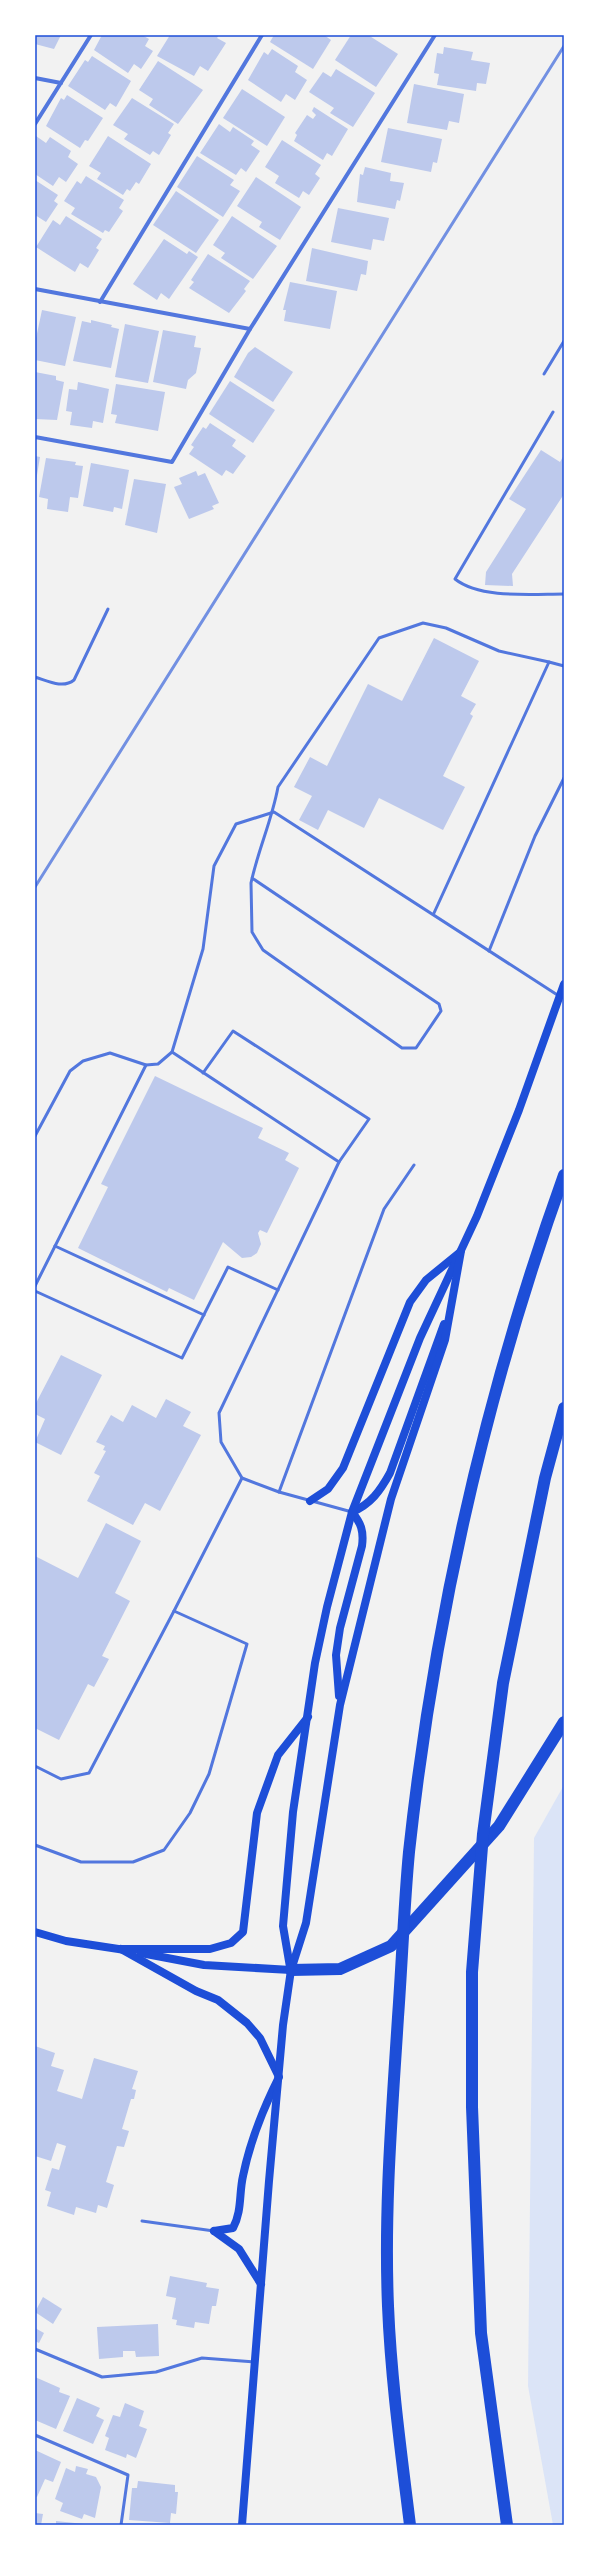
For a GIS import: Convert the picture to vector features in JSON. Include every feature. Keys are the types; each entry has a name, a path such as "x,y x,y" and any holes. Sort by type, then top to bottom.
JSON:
{"highway":[{"path":"410,2525 399,2436 388,2306 388,2170 409,1852 431,1696 456,1556 490,1419 532,1264 564,1175"},
{"path":"507,2525 481,2333 472,2107 472,1972 483,1834 503,1683 546,1478 564,1408"},
{"path":"290,1970 340,1969 391,1946 499,1826 564,1722"}],"main road":[{"path":"290,1970 283,1926 293,1812 309,1716 315,1663 327,1607 352,1512 420,1338 472,1229 519,1110 564,984"},
{"path":"242,2525 257,2362 261,2285 290,1970 306,1923 340,1705 391,1499 445,1340 461,1251"},
{"path":"310,1501 328,1490 343,1468 410,1302 426,1280 461,1251"},
{"path":"352,1512 364,1507 380,1492 390,1473 451,1307"},
{"path":"340,1705 336,1655 364,1532 360,1521 352,1512"},
{"path":"121,1950 210,1949 231,1943 243,1932 257,1813 278,1755 309,1716"},
{"path":"35,1932 66,1941 204,1965 290,1970"},
{"path":"121,1950 196,1991 218,2000 247,2023 260,2038 279,2077"},
{"path":"214,2231 233,2228 237,2220 242,2177 259,2118 279,2077"},
{"path":"214,2231 239,2249 261,2285"}],"street":[{"path":"35,124 91,35"},
{"path":"100,302 262,35"},
{"path":"35,437 172,462 250,329 435,35"},
{"path":"35,78 61,83"},
{"path":"35,289 250,329"}],"lane":[{"path":"544,374 564,341"},
{"path":"553,412 455,579 466,587 512,593 564,594"},
{"path":"35,677 62,684 69,684 74,680 108,609"},
{"path":"252,878 439,1004 441,1011 416,1048 402,1048 263,950 252,932 252,878 260,848 274,812 278,787 379,638 423,623 446,628 499,651 564,666"},
{"path":"434,913 549,662"},
{"path":"489,951 535,836 564,778"},
{"path":"35,1136 70,1071 83,1061 110,1053 146,1065 158,1064 172,1052 203,949 214,866 236,824 274,812 434,913 489,951 560,996"},
{"path":"203,1073 233,1031 369,1119 339,1162 219,1413 221,1442 242,1478 279,1492 352,1512"},
{"path":"172,1052 339,1162"},
{"path":"35,1286 146,1065"},
{"path":"279,1492 384,1210 414,1165"},
{"path":"55,1246 204,1315"},
{"path":"35,1291 182,1358 228,1267 278,1290"},
{"path":"35,1766 61,1779 89,1773 242,1478"},
{"path":"35,1845 81,1862 133,1862 164,1850 190,1813 209,1774 247,1644 174,1611"},
{"path":"142,2221 214,2231"},
{"path":"35,2349 102,2377 156,2372 202,2358 257,2362"},
{"path":"35,2435 128,2475 121,2525"}],"shaded area":[{"path":"564,1785 564,2525 553,2525 528,2386 534,1838"}],"building":[{"path":"35,35 61,35 54,49 35,44"},
{"path":"102,35 142,35 149,39 145,46 153,51 141,69 134,64 128,73 94,50"},
{"path":"170,35 219,35 217,38 226,43 208,71 200,66 194,76 157,56"},
{"path":"274,35 324,35 331,40 313,69 270,42"},
{"path":"351,35 368,35 398,54 376,87 335,60"},
{"path":"444,47 473,52 471,60 490,63 486,84 477,83 476,91 437,85 439,74 434,73 437,53 443,54"},
{"path":"272,49 298,66 295,72 307,80 295,100 286,94 281,102 248,80 264,52 268,55"},
{"path":"92,56 131,81 116,107 110,103 105,110 68,86 85,60 88,62"},
{"path":"158,61 203,90 178,124 149,105 153,99 139,90"},
{"path":"336,69 375,93 353,127 330,113 334,108 309,92 323,72 331,77"},
{"path":"414,84 464,94 459,123 449,121 447,130 407,123"},
{"path":"242,89 285,117 267,146 223,118"},
{"path":"67,95 103,118 88,141 85,140 80,148 46,126 61,98 64,100"},
{"path":"132,98 174,124 168,133 171,135 159,155 153,151 150,155 124,139 128,134 113,125"},
{"path":"314,107 348,129 332,156 327,153 323,160 294,141 297,135 295,133 307,115 313,119 316,115 312,111"},
{"path":"219,124 230,132 233,127 254,141 251,145 260,151 246,172 241,168 236,175 200,153"},
{"path":"388,128 442,139 437,163 433,162 431,172 381,162"},
{"path":"36,136 46,143 50,137 71,151 68,157 78,164 66,182 59,177 53,186 35,174"},
{"path":"108,136 151,164 139,184 136,182 130,191 127,189 123,195 97,179 101,173 89,166"},
{"path":"282,140 321,165 315,174 320,178 309,195 303,191 299,198 275,183 279,176 265,167"},
{"path":"197,156 234,180 230,185 240,191 223,217 177,187"},
{"path":"365,167 391,173 390,181 404,183 400,201 397,200 395,209 357,202 360,174 363,175"},
{"path":"86,176 124,200 119,208 123,211 109,232 105,230 103,233 71,214 75,208 64,201 77,181 81,184"},
{"path":"256,177 301,207 280,240 259,227 262,222 237,206"},
{"path":"35,180 58,195 54,201 58,204 46,222 35,215"},
{"path":"176,191 219,220 196,253 153,225"},
{"path":"338,208 389,218 384,241 373,239 371,250 331,242"},
{"path":"66,216 102,239 96,248 99,250 88,268 80,263 75,272 36,247 53,220 60,225"},
{"path":"232,216 277,246 253,279 221,258 225,253 213,245"},
{"path":"164,239 187,254 189,251 198,257 169,299 161,293 157,300 133,284"},
{"path":"312,248 368,261 366,275 361,274 357,291 306,281"},
{"path":"208,254 250,281 244,289 246,291 229,313 189,288 194,282 191,280"},
{"path":"290,282 337,291 330,329 284,321 286,310 283,310"},
{"path":"42,310 76,317 65,366 35,360 35,343"},
{"path":"91,320 112,325 111,327 119,329 111,368 73,361 82,321 91,323"},
{"path":"125,324 159,331 148,383 115,377"},
{"path":"163,330 196,336 194,347 201,348 196,373 188,380 186,389 153,382"},
{"path":"255,347 293,372 273,402 234,377 248,353"},
{"path":"35,372 56,376 56,380 64,382 57,420 35,419"},
{"path":"230,381 275,410 253,443 209,414"},
{"path":"78,382 109,389 103,423 93,421 92,428 70,425 72,412 66,411 69,389 77,390"},
{"path":"116,384 165,392 158,431 115,423 117,415 111,414"},
{"path":"210,423 236,440 232,446 246,456 233,474 226,470 222,476 189,454 194,447 191,445 203,427 206,429"},
{"path":"541,450 560,462 564,455 564,494 512,574 513,586 485,585 486,572 526,509 509,499"},
{"path":"35,456 40,457 36,481 35,481"},
{"path":"46,458 76,462 75,465 83,466 78,498 70,497 68,512 47,509 48,499 39,497"},
{"path":"91,463 129,470 122,509 114,507 113,512 83,506"},
{"path":"196,471 198,476 205,473 219,503 212,506 214,509 189,519 174,487 182,484 179,478"},
{"path":"134,479 166,484 157,533 125,525"},
{"path":"434,638 479,661 461,696 476,704 470,714 473,716 443,776 465,787 443,830 379,798 364,828 328,810 318,830 299,820 312,796 294,787 310,757 327,766 368,684 402,701"},
{"path":"155,1076 263,1128 258,1138 289,1153 285,1160 299,1168 267,1233 260,1230 258,1233 261,1244 257,1253 251,1257 242,1258 223,1242 194,1300 169,1288 167,1292 78,1248 108,1187 101,1184"},
{"path":"61,1355 102,1375 61,1455 35,1442 45,1419 35,1414 35,1405"},
{"path":"166,1399 191,1412 183,1426 201,1435 160,1511 145,1503 133,1525 87,1501 100,1476 94,1473 106,1451 103,1450 105,1446 96,1442 111,1415 123,1422 132,1405 156,1418"},
{"path":"106,1523 141,1541 115,1593 130,1601 102,1656 109,1659 94,1687 88,1684 59,1740 35,1728 35,1556 78,1578"},
{"path":"35,2046 55,2053 51,2066 64,2070 57,2091 82,2099 94,2058 138,2071 132,2089 136,2090 134,2099 131,2099 122,2129 129,2131 124,2147 117,2146 106,2182 114,2185 107,2208 98,2205 96,2213 76,2207 74,2215 47,2206 51,2192 45,2190 52,2168 59,2170 66,2146 57,2143 51,2161 35,2156"},
{"path":"170,2276 207,2283 206,2287 219,2289 216,2306 212,2306 209,2324 195,2322 194,2328 176,2325 177,2320 172,2319 176,2298 166,2296"},
{"path":"43,2297 62,2309 53,2324 35,2312"},
{"path":"158,2324 159,2356 136,2357 135,2351 123,2351 123,2357 99,2359 97,2327"},
{"path":"35,2328 44,2333 39,2343 35,2341"},
{"path":"35,2377 60,2388 59,2392 70,2396 56,2429 35,2420"},
{"path":"77,2398 100,2408 96,2416 104,2420 93,2444 63,2431"},
{"path":"125,2403 144,2411 139,2426 147,2429 136,2458 127,2454 126,2458 105,2450 109,2438 105,2436 113,2415 120,2417"},
{"path":"35,2450 61,2462 53,2482 45,2479 37,2497 35,2496"},
{"path":"76,2466 88,2469 86,2474 96,2477 101,2487 95,2518 84,2514 82,2519 60,2511 63,2503 55,2499 66,2468 75,2472"},
{"path":"138,2481 175,2485 175,2492 178,2492 176,2514 171,2513 170,2523 129,2520 132,2488 137,2488"},
{"path":"35,2513 43,2514 41,2525 35,2525"},
{"path":"56,2521 84,2524 84,2525 56,2525"}],"railway":[{"path":"35,887 564,46"}]}
